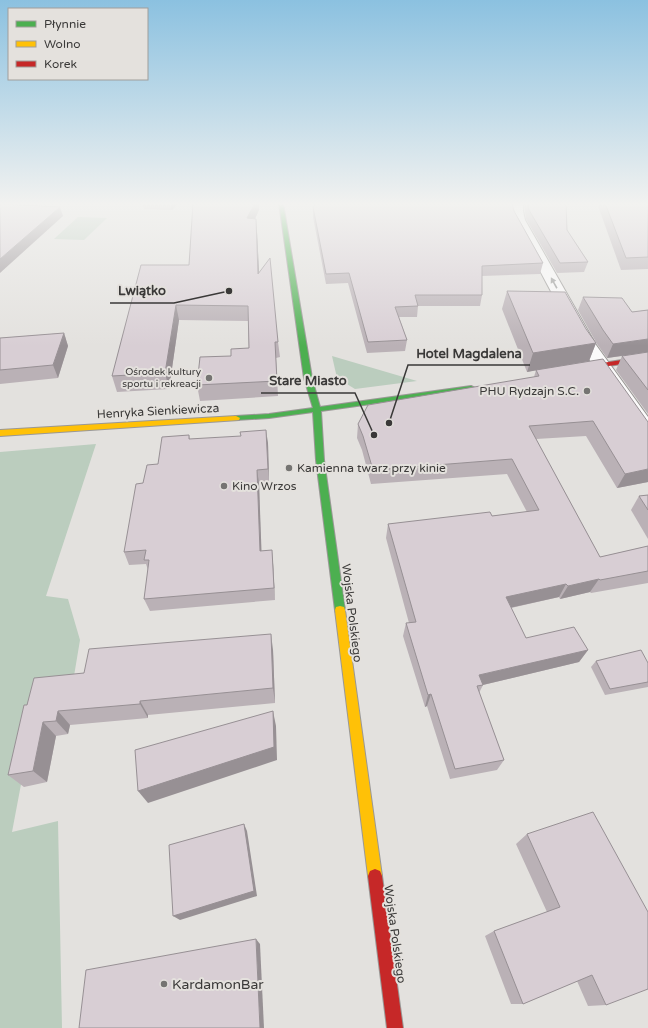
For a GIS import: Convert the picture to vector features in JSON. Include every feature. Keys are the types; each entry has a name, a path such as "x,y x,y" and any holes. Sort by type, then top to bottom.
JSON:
{"street":[{"name":"Wojska Polskiego","path":"289,251 308,378 317,410 320,460 396,1028"},
{"path":"536,251 588,346 648,431"},
{"path":"564,372 648,358"},
{"name":"Henryka Sienkiewicza","path":"0,433 269,416 480,387"}],"green space":[{"path":"332,356 417,381 355,389 337,378"},
{"path":"96,444 46,596 68,599 80,640 73,682 40,684 12,832 58,821 62,1028 0,1028 0,452"}],"building":[{"path":"0,251 9,251 0,259"},
{"path":"190,251 257,251 258,274 270,258 278,342 275,342 277,381 197,385 200,357 231,356 231,349 249,348 248,306 176,305 165,373 112,376 141,265 189,265"},
{"path":"322,251 536,251 543,263 482,266 482,295 415,295 418,306 395,307 407,340 368,342 349,273 326,274"},
{"path":"553,251 581,251 588,262 560,263"},
{"path":"623,251 648,251 648,257 626,258"},
{"path":"507,291 565,292 586,329 596,343 533,353"},
{"path":"583,297 622,298 632,312 648,310 648,339 613,344"},
{"path":"64,333 53,365 0,370 0,338"},
{"path":"648,352 648,390 622,356"},
{"path":"603,359 648,422 648,469 625,474 593,421 529,426 600,557 648,546 648,571 568,586 566,584 506,597 526,638 574,627 588,650 479,675 483,685 477,686 504,760 455,769 431,694 428,695 406,623 416,622 388,524 490,512 492,516 539,510 512,459 373,470 358,424 368,405 539,376 536,370"},
{"path":"266,430 268,469 257,470 260,551 272,550 274,588 144,599 149,560 144,560 146,550 124,552 136,484 143,483 147,465 158,464 162,437 189,435 189,439 241,436 240,432"},
{"path":"648,495 648,510 639,496"},
{"path":"271,634 273,688 140,701 140,704 58,711 56,721 43,722 33,771 8,775 24,705 27,705 34,678 84,673 89,649"},
{"path":"641,650 648,663 648,682 610,689 596,661"},
{"path":"273,711 274,747 138,791 135,750"},
{"path":"593,812 648,912 648,989 606,1005 592,975 523,1004 494,931 560,907 527,834"},
{"path":"244,824 254,891 173,916 169,845"},
{"path":"256,939 260,1028 79,1028 86,970"}],"traffic: fast":[{"path":"288,251 308,378 317,410 320,460 340,610"},
{"path":"236,418 269,416 471,388"}],"traffic: slow":[{"path":"0,433 236,418"},
{"path":"340,610 375,876"}],"traffic: jam":[{"path":"576,369 648,358"},
{"path":"375,876 395,1028"}],"place":[{"name":"Lwiątko","path":"229,291"},
{"name":"Ośrodek kultury sportu i rekreacji","path":"209,378"},
{"name":"PHU Rydzajn S.C.","path":"587,391"},
{"name":"Hotel Magdalena","path":"389,423"},
{"name":"Stare Miasto","path":"374,435"},
{"name":"Kamienna twarz przy kinie","path":"289,468"},
{"name":"Kino Wrzos","path":"224,486"},
{"name":"KardamonBar","path":"164,984"}]}
